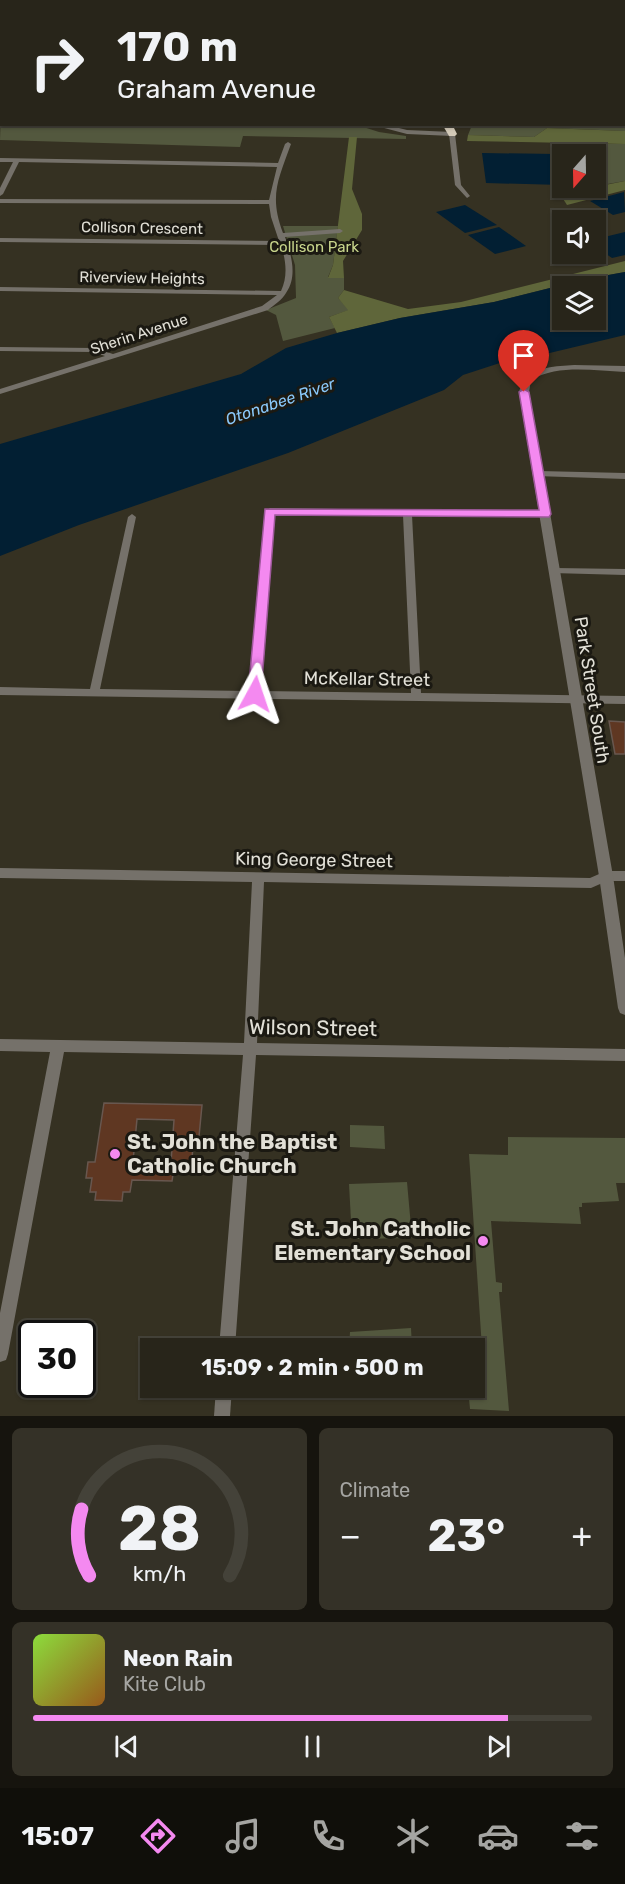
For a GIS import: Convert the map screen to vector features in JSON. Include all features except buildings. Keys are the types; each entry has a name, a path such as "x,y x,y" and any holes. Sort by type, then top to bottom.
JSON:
{"street":[{"path":"381,126 407,132 451,128 458,185 467,196"},
{"path":"283,293 289,280 289,266 273,202 280,165 288,144"},
{"path":"0,160 280,165"},
{"path":"0,194 17,160"},
{"path":"0,201 273,202"},
{"path":"281,235 340,231"},
{"name":"Collison Crescent","path":"0,240 284,243"},
{"name":"Riverview Heights","path":"0,289 283,293"},
{"name":"Sherin Avenue","path":"0,392 266,308 283,293"},
{"path":"0,348 94,350 112,356"},
{"name":"Park Street South","path":"625,369 548,369 534,373 527,379 524,392 606,876 625,1008"},
{"path":"539,474 625,476"},
{"path":"255,694 270,511 545,514"},
{"path":"407,512 416,696"},
{"path":"94,692 132,517"},
{"path":"555,571 625,572"},
{"name":"McKellar Street","path":"0,691 625,700"},
{"name":"King George Street","path":"0,873 591,884 606,876 625,876"},
{"path":"228,1338 250,1048 258,877"},
{"name":"Wilson Street","path":"0,1045 625,1055"},
{"path":"0,1354 58,1046"},
{"path":"222,1416 223,1398"}],"green space":[{"path":"0,126 360,126 379,132 406,136 406,139 243,136 240,147 0,140"},
{"path":"472,126 625,126 625,131 547,128 534,137 468,135"},
{"path":"547,128 625,131 625,144 467,141 468,135 534,137"},
{"path":"349,137 357,137 352,189 362,214 362,230 343,261 344,278 328,278 333,265"},
{"path":"606,144 625,144 625,181 606,184"},
{"path":"625,181 625,190 606,195 606,185"},
{"path":"563,198 594,198 567,205"},
{"name":"Collison Park","path":"283,226 338,226 333,265 328,277 344,278 344,290 338,298 349,310 329,317 335,328 283,341 276,315 266,310 296,298 295,265"},
{"path":"625,261 625,272 603,276 565,276"},
{"path":"552,279 552,288 494,302 400,318 337,333 329,317 348,310 338,298 344,290 408,309 461,302"},
{"path":"350,1125 384,1126 385,1149 350,1147"},
{"path":"508,1137 625,1138 625,1183 616,1183 619,1201 582,1203 582,1207 579,1207 581,1224 491,1221 496,1282 502,1283 502,1292 499,1292 509,1411 470,1409 469,1398 485,1398 485,1338 481,1338 469,1154 508,1155"},
{"path":"407,1182 412,1238 352,1239 349,1184"},
{"path":"411,1328 412,1338 350,1338 350,1332"}],"water":[{"path":"482,153 552,154 552,185 486,183"},
{"path":"624,192 625,212 613,215 590,201"},
{"path":"465,205 497,225 465,233 436,212"},
{"path":"499,227 526,246 495,254 468,235"},
{"path":"625,232 625,255 612,258 606,254 606,237"},
{"name":"Otonabee River","path":"625,272 625,335 537,356 524,363 509,360 463,375 444,390 288,453 79,525 0,556 0,444 241,374 286,348 337,333 400,318 494,302 552,288 552,330 606,330 606,276 603,276"}],"place":[{"name":"St. John the Baptist Catholic Church","path":"115,1154"},
{"name":"St. John Catholic Elementary School","path":"483,1241"}],"route":[{"path":"255,694 270,511 545,514 524,392"}]}
